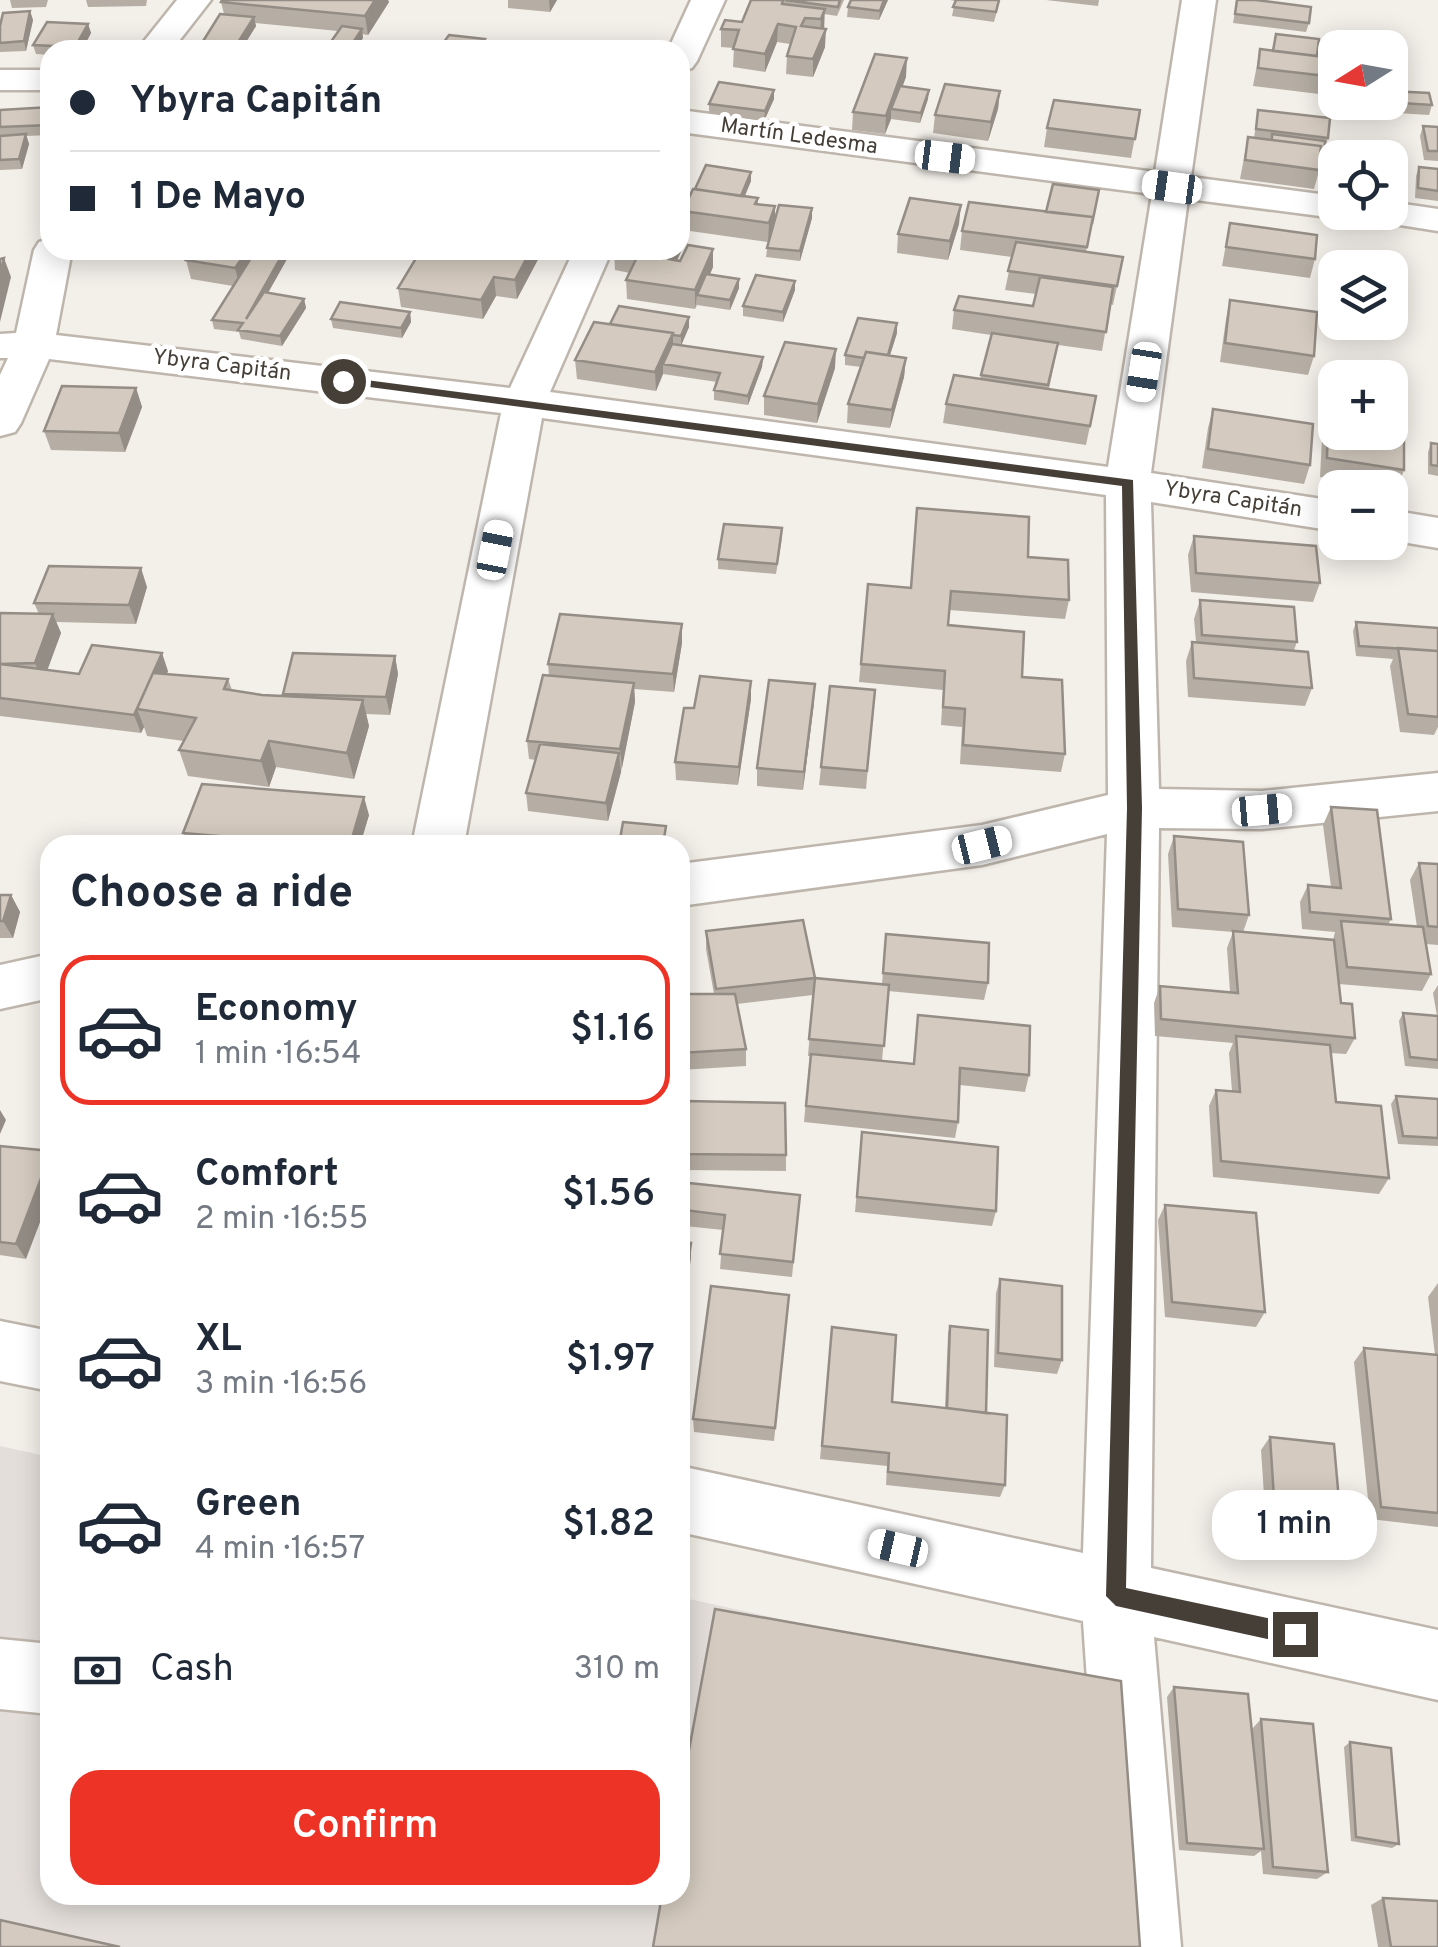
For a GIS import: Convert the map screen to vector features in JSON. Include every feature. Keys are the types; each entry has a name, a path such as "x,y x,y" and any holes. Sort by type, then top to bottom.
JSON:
{"street":[{"path":"162,40 194,0"},
{"path":"690,40 708,0"},
{"path":"1144,1947 1116,1596 1134,808 1128,482 1198,0"},
{"path":"0,80 40,80"},
{"name":"Martín Ledesma","path":"690,123 1318,205"},
{"path":"1408,216 1438,220"},
{"path":"0,423 17,346 49,260"},
{"path":"440,835 524,402 589,260"},
{"name":"Ybyra Capitán","path":"17,346 524,402 1128,482 1318,513"},
{"path":"1408,528 1438,533"},
{"path":"690,884 982,845 1134,808 1262,810 1438,792"},
{"path":"0,987 40,978"},
{"path":"0,1351 40,1360"},
{"path":"690,1502 1438,1665"},
{"path":"0,1674 40,1678"}],"shaded area":[{"path":"0,1446 40,1455 40,1905 690,1905 690,1599 1127,1696 1141,1947 0,1947"}],"building":[{"path":"222,0 375,0 365,16"},
{"path":"751,0 783,0 782,4 825,9 821,19 805,18 801,26 826,29 813,59 787,56 796,27 778,24 765,54 733,49 739,30 721,29 725,20 742,22"},
{"path":"785,0 840,0 838,7"},
{"path":"851,0 884,0 880,11 848,7"},
{"path":"956,0 999,0 996,12 953,7"},
{"path":"1237,0 1311,7 1309,23 1235,14"},
{"path":"30,11 24,41 0,43 3,13"},
{"path":"220,14 254,17 240,40 204,40"},
{"path":"47,22 88,24 79,40 40,40 40,45 33,45"},
{"path":"342,26 362,29 355,40 332,40"},
{"path":"1276,34 1318,39 1317,56 1273,51"},
{"path":"449,35 485,39 484,40 445,40"},
{"path":"1260,49 1318,56 1318,75 1258,68"},
{"path":"875,54 907,58 886,116 853,112"},
{"path":"719,82 774,90 765,111 709,104"},
{"path":"945,84 1000,91 991,122 935,115"},
{"path":"900,86 929,90 921,113 891,109"},
{"path":"1408,92 1429,93 1432,105 1408,103"},
{"path":"1054,100 1140,110 1135,139 1047,128"},
{"path":"40,108 40,125 0,127 0,110"},
{"path":"1258,110 1330,120 1328,138 1256,129"},
{"path":"1423,126 1438,127 1438,151 1428,151"},
{"path":"26,134 19,159 0,160 0,136"},
{"path":"1272,134 1318,140 1318,146 1272,140"},
{"path":"1248,137 1318,146 1318,170 1245,160"},
{"path":"706,165 751,172 741,196 695,189"},
{"path":"1419,167 1438,169 1438,191 1418,188"},
{"path":"1053,184 1099,190 1092,224 1093,217 1046,212"},
{"path":"693,189 758,198 755,204 775,206 769,223 690,212"},
{"path":"910,198 961,205 950,241 898,234"},
{"path":"969,202 1093,217 1087,247 962,231"},
{"path":"779,205 812,208 800,251 767,248"},
{"path":"1230,223 1317,235 1315,259 1226,247"},
{"path":"1016,242 1123,257 1117,286 1008,271"},
{"path":"690,245 713,249 695,290 626,280 636,260 690,260"},
{"path":"186,260 241,260 235,268"},
{"path":"250,260 279,260 246,319 264,292 304,299 280,336 238,330 243,323 212,320"},
{"path":"415,260 526,260 515,280 494,277 481,300 398,288"},
{"path":"706,274 739,279 730,300 697,295"},
{"path":"756,275 795,281 783,312 743,306"},
{"path":"1040,277 1113,287 1106,332 954,310 959,296 1033,306"},
{"path":"1230,300 1317,312 1314,356 1225,343"},
{"path":"340,302 410,312 401,328 331,319"},
{"path":"619,306 689,317 681,336 672,335 610,324"},
{"path":"858,318 897,323 888,355 845,355"},
{"path":"594,322 673,333 655,372 575,360"},
{"path":"992,333 1058,343 1048,385 981,375"},
{"path":"785,342 836,349 818,404 764,396"},
{"path":"672,344 763,357 748,396 714,390 720,373 663,364"},
{"path":"866,352 906,358 892,410 848,404"},
{"path":"954,375 1096,396 1090,426 946,404"},
{"path":"62,386 136,388 119,433 44,431"},
{"path":"1213,409 1313,424 1310,465 1208,449"},
{"path":"1431,443 1438,444 1438,466 1431,465"},
{"path":"1327,450 1404,450 1404,470 1327,458"},
{"path":"917,508 1029,517 1028,557 1068,560 1069,600 951,591 948,625 1024,632 1022,677 1062,680 1065,754 963,745 965,709 943,707 945,671 861,664 868,584 911,588"},
{"path":"724,524 782,528 777,564 718,559"},
{"path":"1194,536 1316,546 1320,583 1196,573"},
{"path":"49,566 141,568 129,605 34,603"},
{"path":"1200,600 1294,607 1297,642 1202,635"},
{"path":"0,613 53,614 35,663 0,664"},
{"path":"560,614 682,624 673,674 548,664"},
{"path":"1356,622 1438,628 1438,651 1359,646"},
{"path":"1192,642 1308,652 1312,688 1194,678"},
{"path":"92,645 162,653 134,715 0,698 0,664 79,674"},
{"path":"1398,648 1438,651 1438,717 1408,714"},
{"path":"293,653 395,656 386,697 283,694"},
{"path":"153,673 228,679 224,689 262,695 363,700 347,753 269,741 261,761 179,750 196,718 137,709"},
{"path":"543,675 634,683 620,749 527,741"},
{"path":"700,676 751,681 739,767 675,762 684,708 694,708"},
{"path":"769,680 815,684 804,772 757,768"},
{"path":"830,686 875,690 867,771 821,767"},
{"path":"540,744 619,753 606,803 526,793"},
{"path":"202,784 364,797 353,835 183,833"},
{"path":"1331,807 1377,810 1391,919 1310,912 1308,885 1341,888"},
{"path":"623,822 666,826 665,835 621,835"},
{"path":"1174,836 1243,842 1249,915 1178,909"},
{"path":"1419,863 1438,864 1438,927 1428,926"},
{"path":"0,895 11,895 3,921 0,921"},
{"path":"803,920 815,978 716,989 706,931"},
{"path":"1341,921 1423,927 1431,974 1347,967"},
{"path":"1233,931 1334,940 1341,1003 1352,1004 1355,1038 1161,1019 1160,986 1238,993"},
{"path":"886,934 989,943 988,983 883,973"},
{"path":"815,978 889,985 884,1046 809,1039"},
{"path":"690,994 735,994 746,1049 690,1052"},
{"path":"1403,1013 1438,1016 1438,1060 1410,1057"},
{"path":"918,1015 1030,1026 1029,1075 960,1068 958,1122 806,1106 811,1054 914,1064"},
{"path":"1236,1036 1330,1045 1336,1102 1381,1106 1389,1178 1221,1161 1216,1090 1240,1092"},
{"path":"1396,1096 1438,1099 1438,1138 1403,1136"},
{"path":"690,1101 785,1103 786,1155 690,1154"},
{"path":"862,1132 998,1147 996,1211 857,1197"},
{"path":"0,1146 40,1150 40,1181 16,1244 0,1242"},
{"path":"690,1183 800,1195 793,1262 720,1254 725,1215 690,1211"},
{"path":"1165,1205 1256,1213 1265,1312 1172,1302"},
{"path":"1000,1279 1062,1286 1062,1360 998,1353"},
{"path":"711,1286 789,1295 775,1428 693,1419"},
{"path":"950,1326 988,1330 986,1413 947,1408"},
{"path":"832,1327 896,1335 892,1402 1007,1415 1005,1485 888,1472 889,1453 822,1446"},
{"path":"1364,1348 1438,1355 1438,1513 1381,1507"},
{"path":"1270,1437 1334,1444 1342,1535 1276,1528"},
{"path":"715,1609 1121,1681 1140,1947 653,1947 660,1905 690,1905 690,1745"},
{"path":"1174,1687 1248,1694 1264,1849 1187,1843"},
{"path":"1261,1719 1313,1724 1328,1872 1273,1867"},
{"path":"1350,1742 1391,1748 1399,1844 1356,1837"},
{"path":"1383,1898 1438,1901 1438,1947 1391,1947"},
{"path":"0,1920 120,1947 0,1947"}],"route":[{"path":"343,381 1128,482 1134,808 1116,1596 1295,1634"}]}
